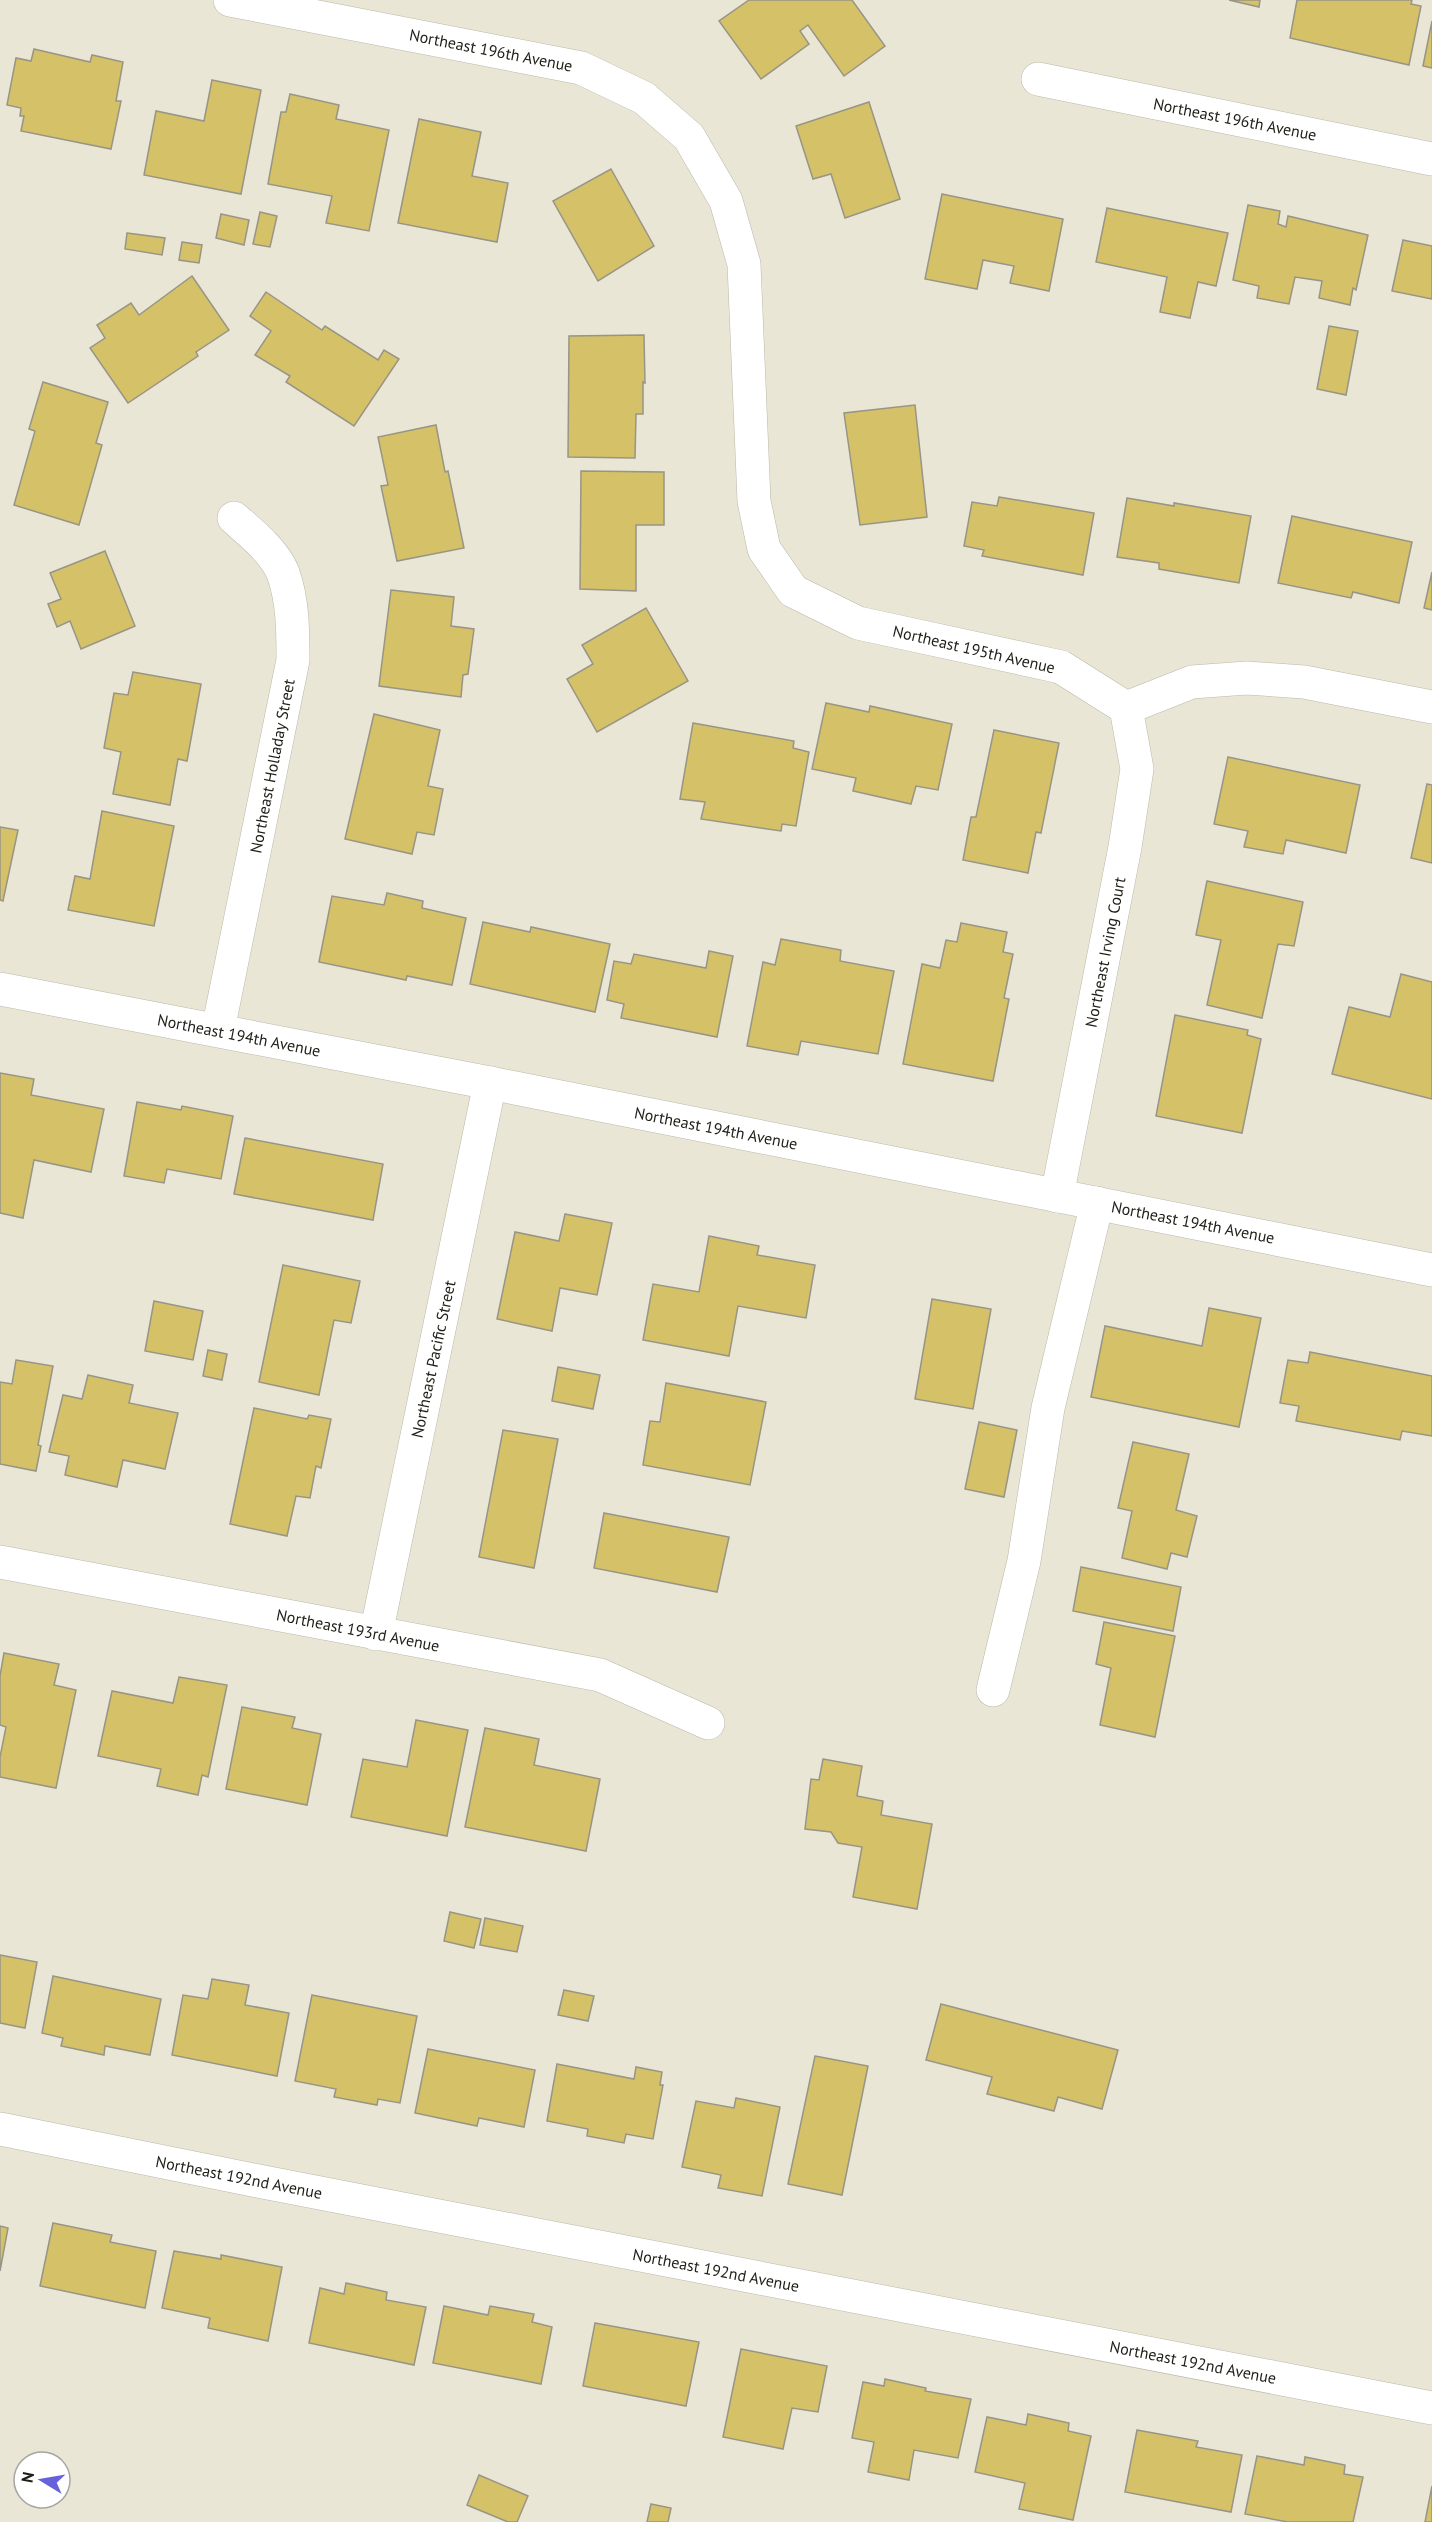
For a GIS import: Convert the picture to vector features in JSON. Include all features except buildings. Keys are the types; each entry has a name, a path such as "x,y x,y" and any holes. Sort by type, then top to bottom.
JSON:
{"street":[{"name":"Northeast 196th Avenue","path":"230,0 581,68 644,98 690,137 726,201 744,264 748,350"},
{"name":"Northeast 196th Avenue","path":"1038,80 1432,159"},
{"name":"Northeast 195th Avenue","path":"748,350 754,501 764,549 792,591 858,623 1061,667 1126,708"},
{"name":"Northeast Holladay Street","path":"218,1030 293,660 292,611 282,571 263,544 234,518"},
{"path":"1126,708 1192,682 1246,678 1304,682 1432,707"},
{"name":"Northeast Irving Court","path":"1057,1196 1125,847 1137,770 1126,708"},
{"name":"Northeast 194th Avenue","path":"0,989 489,1083 1432,1270"},
{"name":"Northeast Pacific Street","path":"376,1634 489,1083"},
{"path":"993,1690 1024,1561 1048,1408 1097,1203"},
{"name":"Northeast 193rd Avenue","path":"0,1562 600,1675 708,1723"},
{"name":"Northeast 192nd Avenue","path":"0,2129 270,2184 1432,2408"}]}
